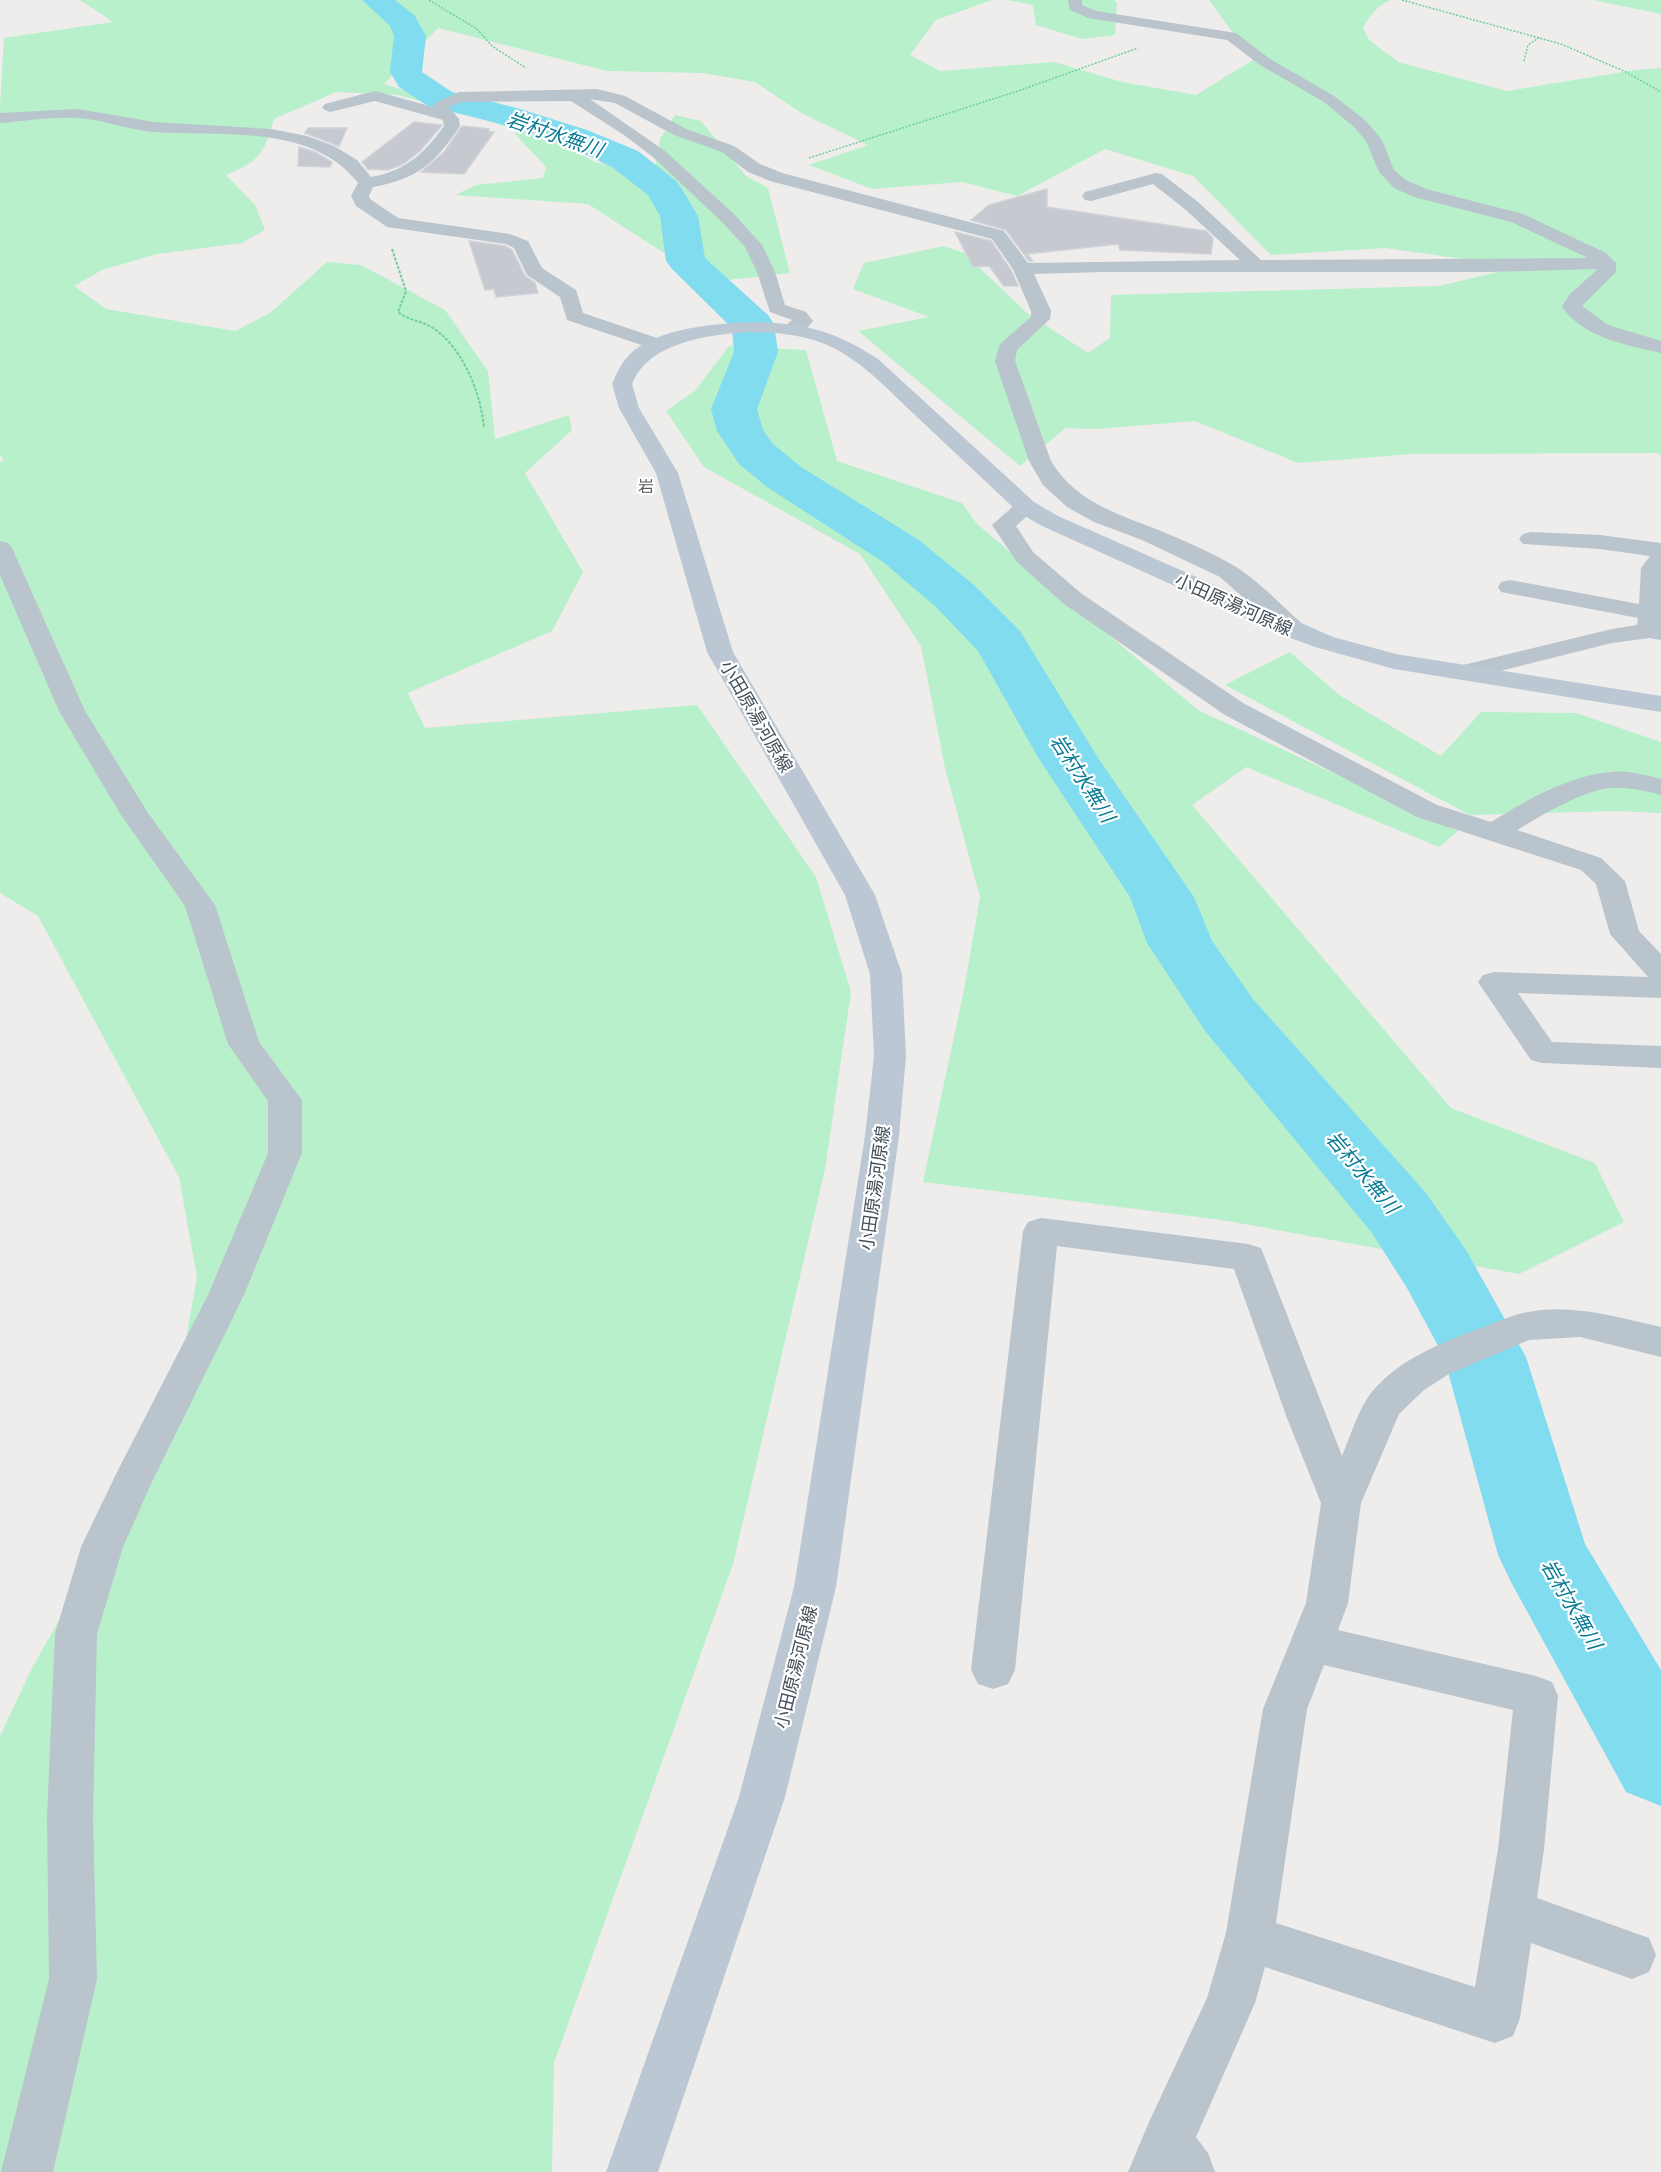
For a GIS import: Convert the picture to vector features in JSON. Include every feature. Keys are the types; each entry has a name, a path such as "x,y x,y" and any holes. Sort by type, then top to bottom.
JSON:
{"main road":[{"name":"小田原湯河原線","path":"632,2172 762,1797 814,1587 882,1136 890,1056 886,974 860,895 720,652 667,473 629,408 622,384 630,366 639,357 660,345 684,337 729,329 783,329 826,338 871,363 1026,507 1050,521 1297,632 1324,642 1394,661 1661,704"}],"street":[{"path":"1075,0 1075,7 1093,15 1231,36 1265,62 1329,99 1360,124 1374,140 1387,172 1400,184 1420,193 1517,218 1582,247 1607,263"},
{"path":"445,111 459,97 597,94 620,99 680,132 728,149 763,172 801,184 978,228 998,236 1022,269 1041,311 1040,319 1007,348 1005,362 1040,461 1051,480 1075,502 1102,517 1150,535 1228,572 1297,632"},
{"path":"330,107 375,96 445,111"},
{"path":"574,96 630,132 659,154 729,219 753,245 766,272 777,308 799,316 803,321 783,329"},
{"path":"367,183 395,178 426,162 452,126 445,111"},
{"path":"0,118 86,114 127,124 246,130 288,137 331,151 362,174 367,183"},
{"path":"1091,196 1156,178 1192,206 1257,267"},
{"path":"367,183 360,196 362,202 393,224 510,239 522,244 534,271 569,294 574,316 660,345"},
{"path":"1022,269 1102,266 1257,267 1607,263"},
{"path":"1607,263 1607,272 1576,299 1572,308 1581,318 1596,328 1661,347"},
{"path":"1026,507 1003,525 1025,557 1074,599 1234,709 1427,812 1591,864 1610,881 1624,934 1661,973"},
{"path":"1531,538 1600,542 1661,550"},
{"path":"0,548 72,711 135,815 200,905 244,1044 285,1100 285,1153 226,1295 102,1547 76,1634 70,1817 73,1979 27,2172"},
{"path":"1653,625 1653,568 1661,557"},
{"path":"1510,587 1653,625"},
{"path":"1464,672 1653,625"},
{"path":"1494,832 1532,809 1608,780 1635,781 1661,787"},
{"path":"1661,988 1494,982 1542,1052 1661,1057"},
{"path":"993,1670 1041,1231 1248,1257 1306,1418 1341,1503"},
{"path":"1170,2161 1230,2003 1248,1938 1285,1709 1327,1603 1341,1503 1384,1406 1410,1379 1436,1363 1525,1326 1580,1323 1661,1342"},
{"path":"1248,1938 1495,2018 1521,1849 1536,1696 1311,1643"},
{"path":"1511,1913 1632,1955"}],"path":[{"path":"429,0 477,29 484,38 506,56 574,96"},
{"path":"1402,0 1541,37 1607,63 1661,92"},
{"path":"1524,60 1528,45 1541,37"},
{"path":"763,172 1021,90 1143,46"},
{"path":"393,224 388,228 394,261 406,291 398,312 404,318 434,328 445,338 474,388 484,412 484,428"}],"green space":[{"path":"80,0 992,0 936,20 910,55 940,71 1054,62 1122,82 1196,95 1253,60 1209,0 1391,0 1375,11 1363,28 1369,40 1398,62 1507,91 1635,70 1661,68 1661,455 1656,453 1412,454 1298,463 1195,421 1096,429 1066,428 1020,466 858,331 929,317 853,289 864,263 944,246 964,253 1027,313 1088,353 1110,338 1111,295 1439,286 1498,272 1535,259 1464,259 1385,248 1271,255 1193,176 1105,149 1017,196 962,182 872,189 809,165 868,145 803,114 755,82 703,73 607,71 438,28 384,84 537,131 597,163 655,168 660,139 675,115 701,121 746,176 768,188 790,273 709,282 588,204 455,195 476,185 543,178 546,167 515,134 515,129 399,95 336,92 274,119 267,141 259,155 246,165 226,175 255,205 265,230 242,243 157,254 102,270 74,286 106,309 235,331 270,313 327,262 361,265 445,310 488,371 495,439 569,415 572,430 525,473 583,572 552,631 408,693 425,728 697,705 816,877 851,992 825,1169 733,1564 554,2063 552,2172 0,2172 0,1736 32,1668 147,1465 183,1355 197,1277 179,1177 38,916 0,893 0,462 4,461 0,455 0,106 4,38 113,22"},
{"path":"1008,0 1113,0 1117,2 1115,35 1082,39 1036,25 1033,5"},
{"path":"1593,0 1661,0 1661,14"},
{"path":"729,346 806,350 837,461 962,503 977,524 1198,710 1458,831 1439,847 1246,767 1192,805 1451,1108 1595,1163 1624,1222 1519,1274 1222,1220 923,1182 964,990 980,897 945,768 921,646 860,554 704,467 666,411 695,391"},
{"path":"1290,652 1339,695 1441,756 1481,712 1576,713 1661,742 1661,813 1617,811 1470,815 1225,685"}],"building":[{"path":"414,122 442,125 420,151 403,164 388,170 368,169 362,162"},
{"path":"462,126 489,129 488,132 494,132 464,174 421,172 444,152"},
{"path":"308,128 347,128 339,146 305,133"},
{"path":"299,147 315,152 332,162 330,167 298,166"},
{"path":"1047,189 1047,207 1206,231 1213,238 1211,254 1120,250 1118,244 1027,254 1033,261 1029,261 1006,230 971,220 989,205"},
{"path":"955,232 991,241 1011,270 1018,286 1004,286 989,266 973,267"},
{"path":"469,241 505,246 512,250 525,276 535,283 538,293 496,297 494,289 485,290"}],"waterway":[{"name":"岩村水無川","path":"377,0 404,22 410,36 406,72 411,80 440,99 505,115 575,137 625,159 663,189 679,216 686,261 753,324 756,352 734,409 740,431 756,454 784,477 901,551 955,596 1001,643 1069,759 1162,897 1180,943 1229,1015 1399,1213 1438,1271 1485,1357 1543,1555 1661,1760"}],"district":[{"name":"岩","path":"646,486"}]}
